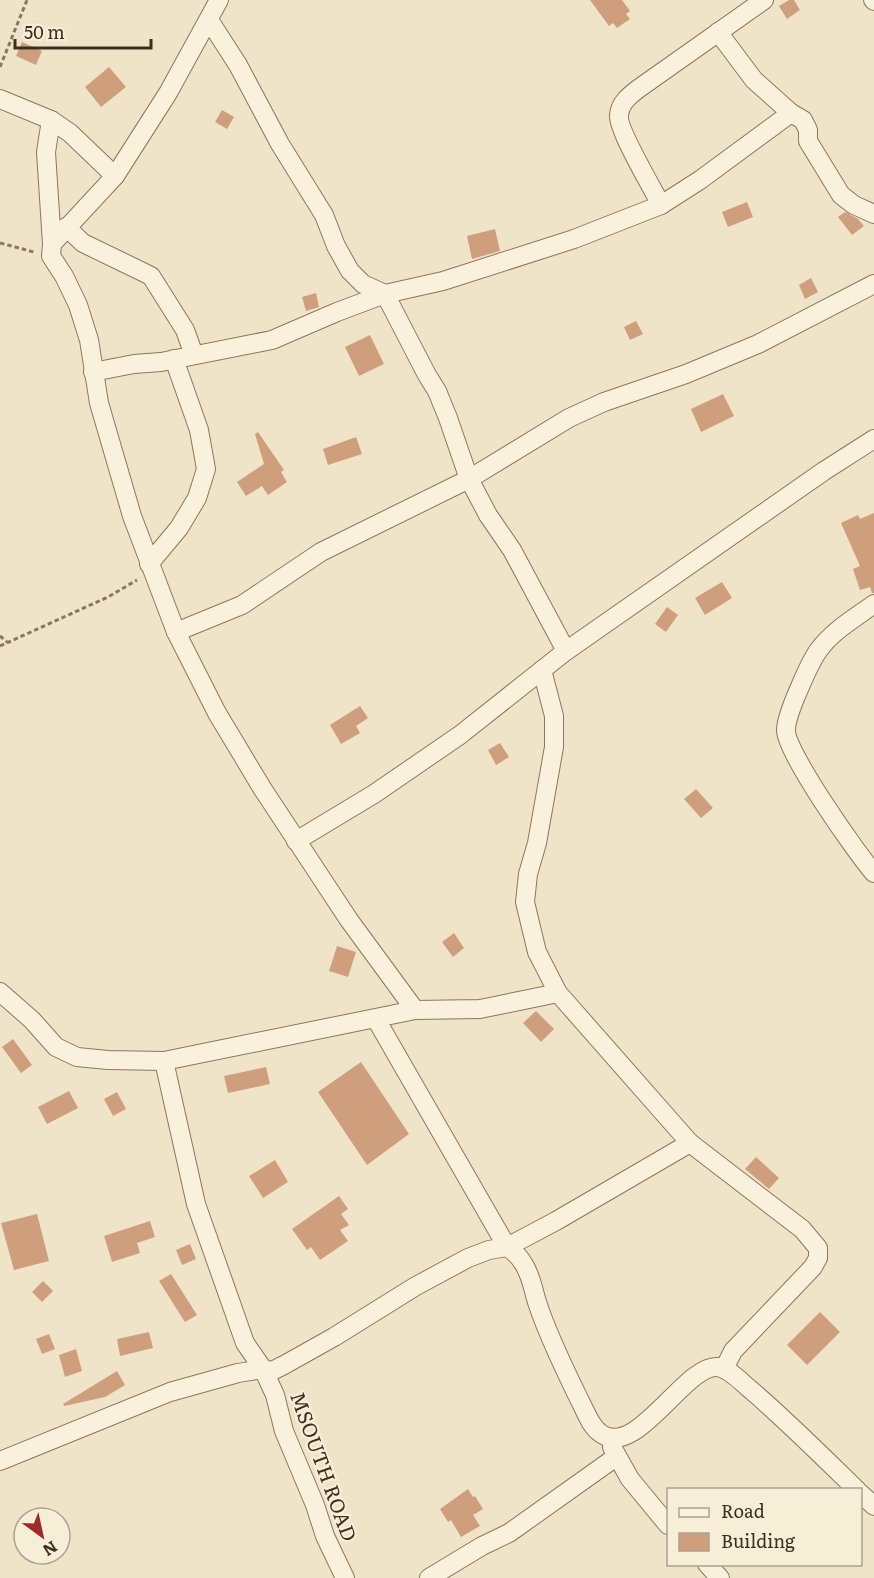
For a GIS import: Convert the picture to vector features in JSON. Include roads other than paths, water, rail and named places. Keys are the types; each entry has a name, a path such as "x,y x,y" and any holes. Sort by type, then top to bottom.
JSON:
{"street":[{"path":"51,250 66,227 91,204 115,176 168,93 219,0"},
{"path":"661,205 618,116 624,101 764,0"},
{"path":"209,20 238,65 280,144 324,215 336,246 350,271 363,284 385,294 437,391 469,479 488,515 512,550 566,651"},
{"path":"718,32 754,80 806,124 808,141 841,195 854,205 874,214"},
{"path":"0,99 51,120 70,133 115,176"},
{"path":"93,372 272,340 385,294 443,281 574,239 661,205 700,180 791,113"},
{"path":"51,120 46,152 51,250 78,305 89,340 93,372 113,457 150,568 176,632 217,713 296,841 349,920 415,1010"},
{"path":"66,227 83,243 152,276 185,330 194,355"},
{"path":"176,632 242,605 321,552 469,479 568,418 604,402 686,375 758,344 874,284"},
{"path":"150,568 185,518 196,498 206,469 200,430 174,359"},
{"path":"296,841 374,794 460,735 566,651 824,471 874,439"},
{"path":"874,604 834,633 819,649 807,669 793,703 785,732 800,764 857,853 874,873"},
{"path":"542,670 554,716 554,747 537,843 528,874 525,903 537,952 558,993 690,1143 802,1229 818,1248 818,1258 813,1267 733,1352 724,1369"},
{"path":"0,992 32,1020 56,1047 77,1057 164,1061 415,1010 480,1009 558,993"},
{"path":"376,1019 507,1247 515,1253 530,1276 538,1306 597,1431 608,1437 619,1438 634,1431 704,1371 715,1366 724,1369 773,1409 855,1488"},
{"name":"MSOUTH ROAD","path":"164,1061 196,1204 245,1343 275,1395 284,1431 315,1504 325,1536 345,1578"},
{"path":"0,1461 170,1392 238,1373 262,1369 272,1371 334,1337 416,1286 468,1258 489,1250 507,1247 690,1143"},
{"path":"608,1437 616,1457 641,1493 667,1523"},
{"path":"429,1578 482,1546 509,1533 616,1457"},
{"path":"862,1494 874,1506"},
{"path":"709,1566 720,1578"}]}
